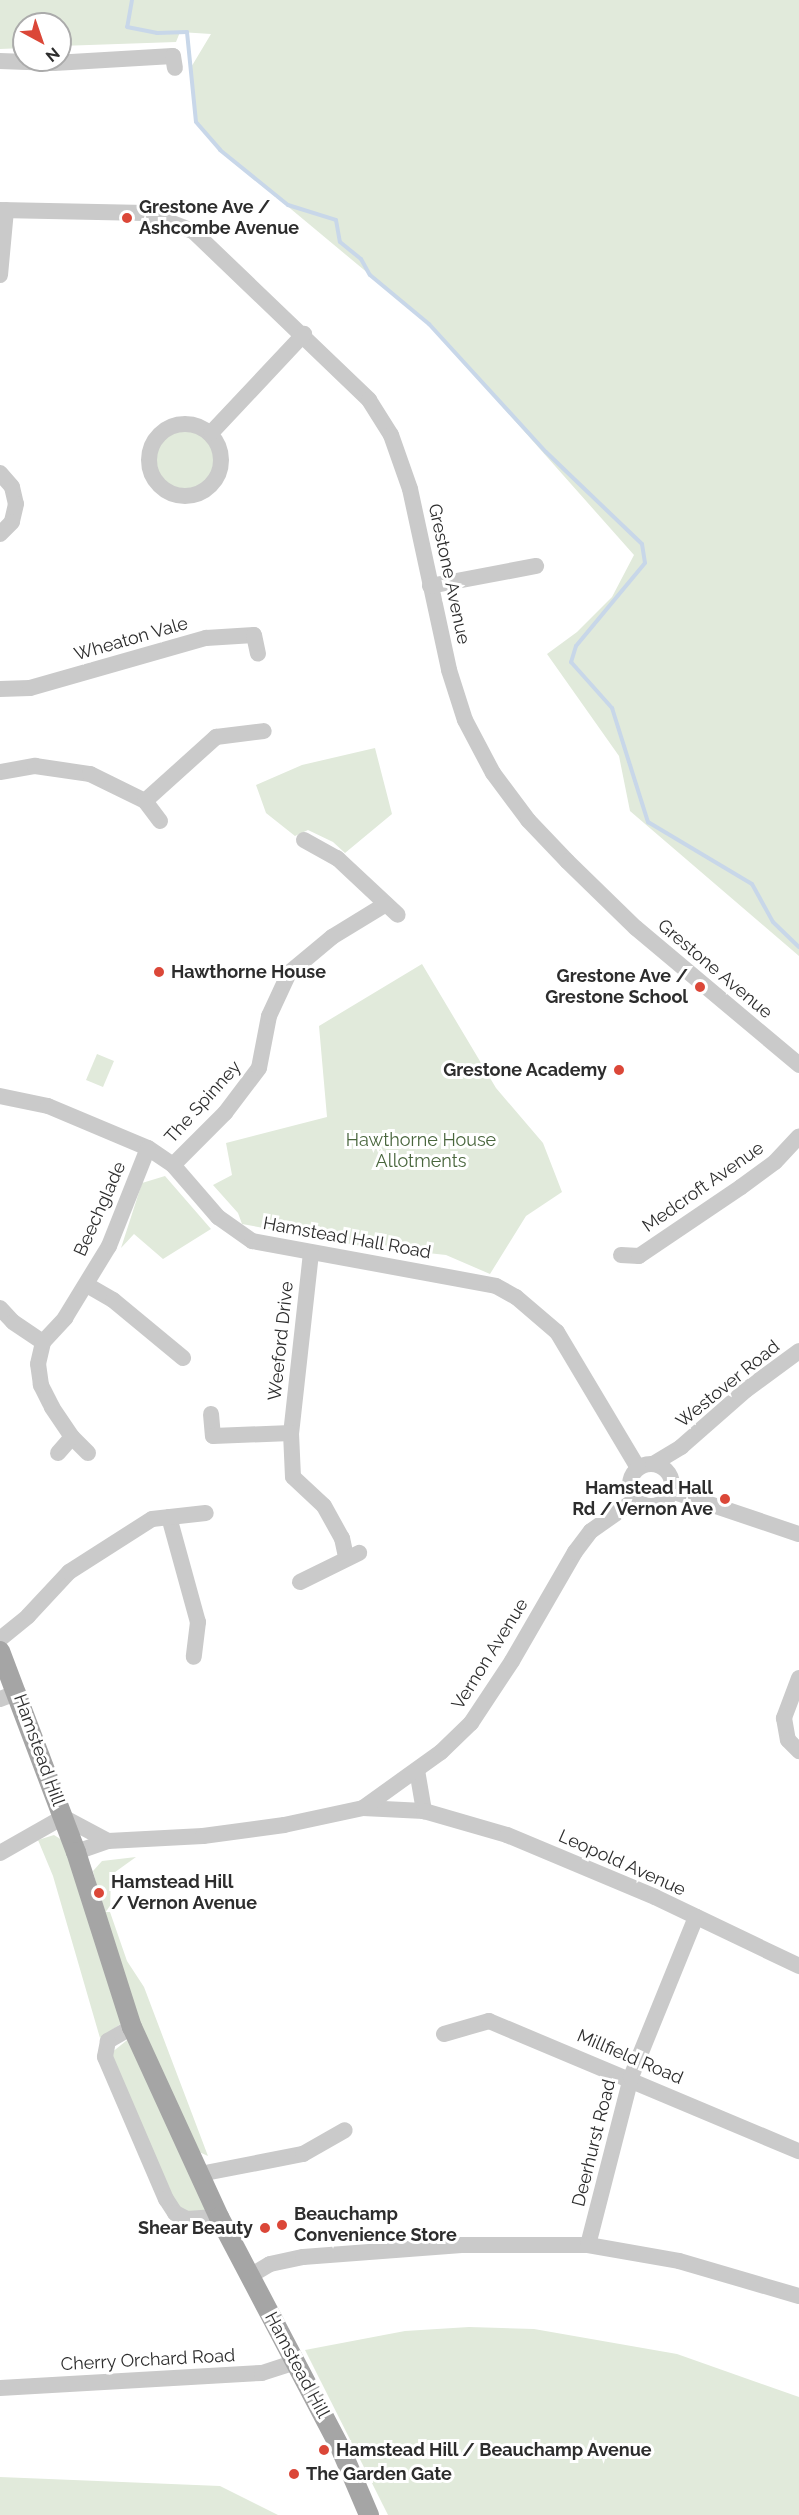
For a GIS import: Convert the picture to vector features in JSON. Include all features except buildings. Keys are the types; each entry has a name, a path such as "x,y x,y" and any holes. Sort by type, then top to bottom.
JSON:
{"main road":[{"name":"Hamstead Hill","path":"0,1651 9,1695 76,1852 132,2027 219,2217 296,2362 369,2515"}],"street":[{"path":"0,61 54,63 173,56 175,68"},
{"path":"0,275 3,210"},
{"name":"Grestone Avenue","path":"3,210 146,213 182,226 214,248 369,400 391,435 410,489 430,586 465,720 493,773 528,820 636,928 799,1065"},
{"path":"210,433 304,334"},
{"path":"180,424 198,425 210,433 218,443 222,461 211,486 186,496 161,487 149,463 157,437 180,424"},
{"path":"0,473 12,487 16,504 12,522 0,534"},
{"path":"430,586 536,566"},
{"name":"Wheaton Vale","path":"0,689 30,688 206,638 254,635 258,654"},
{"path":"145,801 216,737 264,731"},
{"path":"0,772 35,766 90,774 145,801 160,821"},
{"name":"The Spinney","path":"173,1165 225,1113 259,1068 269,1016 289,973 332,937 392,910 337,858 304,840"},
{"name":"Hamstead Hall Road","path":"0,1096 48,1106 148,1148 173,1165 235,1230 252,1241 496,1286 516,1297 556,1332 645,1466"},
{"name":"Medcroft Avenue","path":"621,1255 639,1256 741,1188 776,1162 799,1136"},
{"name":"Beechglade","path":"43,1342 87,1285 109,1246 148,1148"},
{"name":"Weeford Drive","path":"300,1582 353,1555 324,1506 293,1477 291,1433 311,1253"},
{"name":"Beechglade","path":"87,1285 113,1300 178,1349"},
{"path":"0,1308 13,1322 43,1342 38,1364 41,1385 72,1437 88,1453"},
{"name":"Westover Road","path":"645,1466 681,1447 746,1390 799,1351"},
{"path":"210,1414 213,1436 291,1433"},
{"path":"58,1453 72,1437"},
{"name":"Westover Road","path":"669,1491 681,1447"},
{"path":"645,1466 664,1468 669,1491 651,1507 635,1500 629,1482 645,1466"},
{"path":"669,1491 696,1498 799,1534"},
{"name":"Vernon Avenue","path":"76,1852 108,1841 203,1836 284,1825 363,1808 417,1770 471,1723 591,1531 635,1500"},
{"path":"0,1639 28,1616 69,1572 152,1519 206,1513"},
{"path":"170,1517 198,1622 194,1657"},
{"path":"799,1678 784,1718 788,1740 799,1751"},
{"path":"417,1770 424,1811"},
{"name":"Leopold Avenue","path":"363,1808 424,1811 556,1854 799,1966"},
{"path":"63,1817 108,1841"},
{"name":"Hamstead Hill","path":"1,1853 63,1817"},
{"name":"Deerhurst Road","path":"588,2245 631,2077 696,1917"},
{"name":"Millfield Road","path":"444,2034 489,2020 631,2077 799,2151"},
{"path":"132,2027 108,2041 105,2057 166,2199 175,2212 187,2219 219,2217"},
{"path":"200,2174 303,2154 345,2130"},
{"path":"250,2276 270,2264 303,2257 462,2245 588,2245 679,2261 799,2296"},
{"name":"Cherry Orchard Road","path":"0,2387 262,2373 296,2362"}],"green space":[{"path":"0,0 799,0 799,956 630,811 619,756 547,654 577,632 612,597 634,555 429,324 220,150 196,122 190,69 211,34 180,32 176,42 72,46 72,12 12,12 12,48 0,49"},
{"path":"179,431 191,431 206,439 214,454 214,466 206,481 191,489 179,489 164,481 156,466 156,454 164,439"},
{"path":"375,748 392,814 345,853 333,842 308,830 295,836 266,813 256,785 302,765"},
{"name":"Hawthorne House Allotments","path":"422,964 496,1088 543,1143 562,1192 526,1216 490,1274 446,1255 355,1245 242,1224 238,1213 213,1185 232,1175 226,1143 327,1117 319,1026"},
{"path":"97,1054 114,1061 103,1087 86,1080"},
{"path":"165,1176 211,1229 163,1259 134,1234 121,1248 142,1183"},
{"path":"54,1835 62,1840 123,2017 122,2023 100,2038 53,1876 38,1840"},
{"path":"136,1857 111,1875 110,1912 127,1961 144,1987 208,2156 197,2151 132,2009 93,1871 102,1861"},
{"path":"131,2037 208,2211 178,2211 111,2053"},
{"path":"469,2327 534,2329 677,2354 799,2397 799,2515 388,2515 305,2350 405,2331"},
{"path":"0,2477 220,2486 278,2515 0,2515"}],"waterway":[{"path":"132,0 127,27 157,33 187,32 196,122 220,150 288,205 336,220 340,242 361,259 370,275 429,324 546,452 642,544 645,563 576,646 571,662 612,708 648,822 752,884 773,922 799,947"}],"place":[{"name":"Grestone Ave / Ashcombe Avenue","path":"127,218"},
{"name":"Hawthorne House","path":"159,972"},
{"name":"Grestone Ave / Grestone School","path":"700,987"},
{"name":"Grestone Academy","path":"619,1070"},
{"name":"Hamstead Hall Rd / Vernon Ave","path":"725,1499"},
{"name":"Hamstead Hill / Vernon Avenue","path":"99,1893"},
{"name":"Beauchamp Convenience Store","path":"282,2225"},
{"name":"Shear Beauty","path":"265,2228"},
{"name":"Hamstead Hill / Beauchamp Avenue","path":"324,2450"},
{"name":"The Garden Gate","path":"294,2474"}]}
